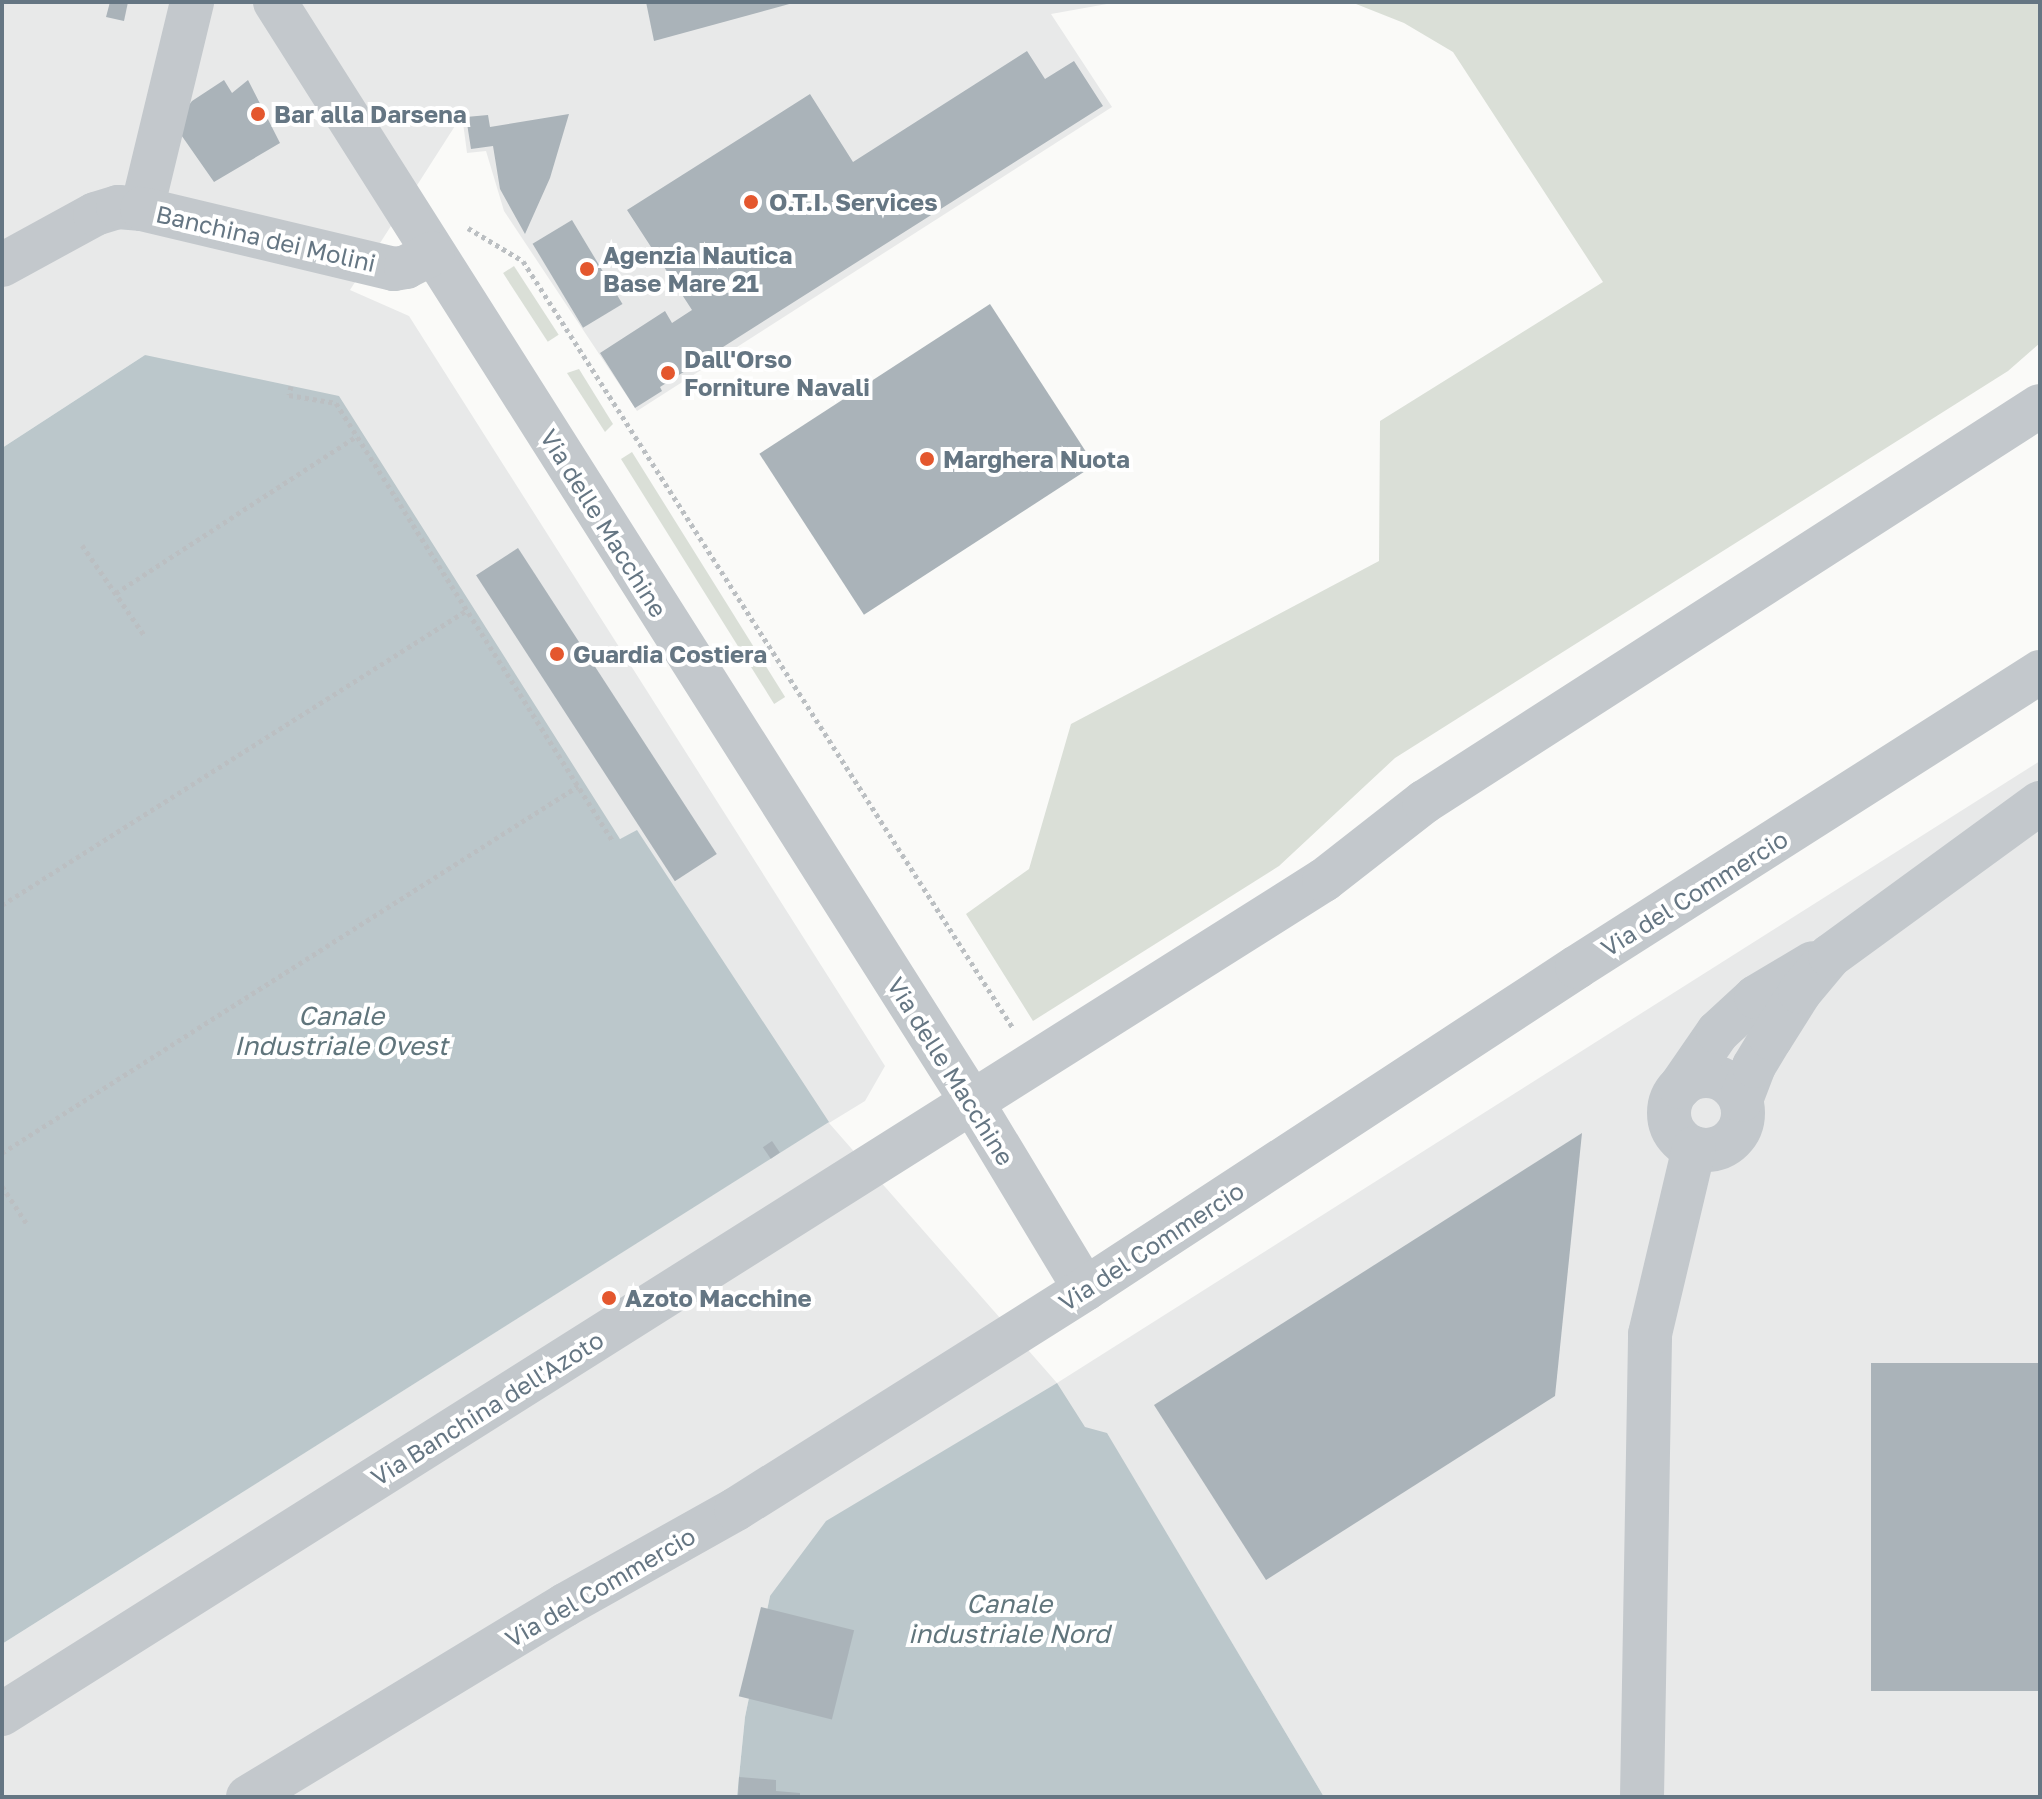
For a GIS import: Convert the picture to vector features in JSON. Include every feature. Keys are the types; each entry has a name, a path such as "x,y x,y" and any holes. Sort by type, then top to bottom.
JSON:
{"street":[{"name":"Banchina dei Molini","path":"142,209 192,2"},
{"name":"Via delle Macchine","path":"275,2 972,1102 1085,1289"},
{"name":"Banchina dei Molini","path":"2,265 95,214 118,207 142,209 394,269 406,267 433,253"},
{"name":"Via Banchina dell'Azoto","path":"2,1714 1324,880 1424,802 2040,406"},
{"name":"Via del Commercio","path":"248,1797 565,1605 736,1509 1085,1289 1577,967 2040,672"},
{"path":"1680,1087 1701,1076 1726,1081 1741,1100 1744,1112 1737,1135 1718,1148 1694,1148 1675,1134 1670,1122 1672,1098 1718,1032 1756,997 1798,969 1830,956 2040,803"},
{"path":"1741,1100 1754,1066 1771,1038 1800,992 1830,956"},
{"path":"1642,1797 1650,1334 1694,1148"}],"path":[{"path":"514,253 531,274 1035,1062"},
{"path":"291,386 289,395 336,403 612,840"},
{"path":"116,593 357,436"},
{"path":"82,545 144,635"},
{"path":"2,905 467,610"},
{"path":"2,1153 578,786"},
{"path":"2,1186 27,1224"}],"shaded area":[{"path":"2,2 1118,2 1051,14 1112,107 637,411 504,211 486,151 467,153 462,115 350,290 409,316 885,1066 865,1101 829,1123 1057,1383 2040,761 2040,1797 1324,1797 1107,1434 1085,1428 770,1596 745,1717 737,1797 2,1797 2,1644 828,1122 637,831 620,839 145,355 2,448"},
{"path":"1351,2 2040,2 2040,343 2008,371 1395,758 1279,866 1033,1021 966,914 1029,869 1071,724 1379,561 1380,421 1603,282 1453,52 1404,23"},
{"path":"514,266 559,335 548,342 503,273"},
{"path":"579,369 613,424 605,432 567,373"},
{"path":"632,452 785,697 774,704 621,459"}],"water":[{"name":"Canale Industriale Ovest","path":"145,355 339,396 620,839 637,830 829,1122 2,1644 2,448"},
{"name":"Canale industriale Nord","path":"1057,1383 1085,1427 1107,1433 1324,1797 737,1797 745,1717 770,1596 826,1521"}],"building":[{"path":"110,2 128,2 124,21 106,17"},
{"path":"646,2 792,2 793,3 654,41"},
{"path":"1027,51 1045,79 1074,61 1103,106 660,387 662,391 635,408 600,353 665,311 672,323 692,310 627,210 810,94 853,162"},
{"path":"224,80 232,93 248,80 280,143 214,182 177,129 180,117 192,101"},
{"path":"569,114 550,178 525,234 500,189 493,146 471,149 466,117 488,115 490,127"},
{"path":"572,220 622,304 583,328 533,244"},
{"name":"Marghera Nuota","path":"990,304 1095,465 864,615 759,454"},
{"path":"518,548 717,854 675,881 476,575"},
{"path":"1582,1133 1555,1396 1266,1580 1154,1405"},
{"path":"772,1141 780,1153 771,1159 763,1147"},
{"path":"1871,1363 2040,1363 2040,1691 1871,1691"},
{"path":"761,1607 854,1630 832,1719 739,1696"},
{"path":"739,1777 776,1780 776,1791 800,1793 800,1797 738,1797"}],"place":[{"name":"Bar alla Darsena","path":"258,114"},
{"name":"O.T.I. Services","path":"751,202"},
{"name":"Agenzia Nautica Base Mare 21","path":"587,269"},
{"name":"Dall'Orso Forniture Navali","path":"668,373"},
{"name":"Marghera Nuota","path":"927,459"},
{"name":"Guardia Costiera","path":"557,654"},
{"name":"Azoto Macchine","path":"609,1298"}]}
